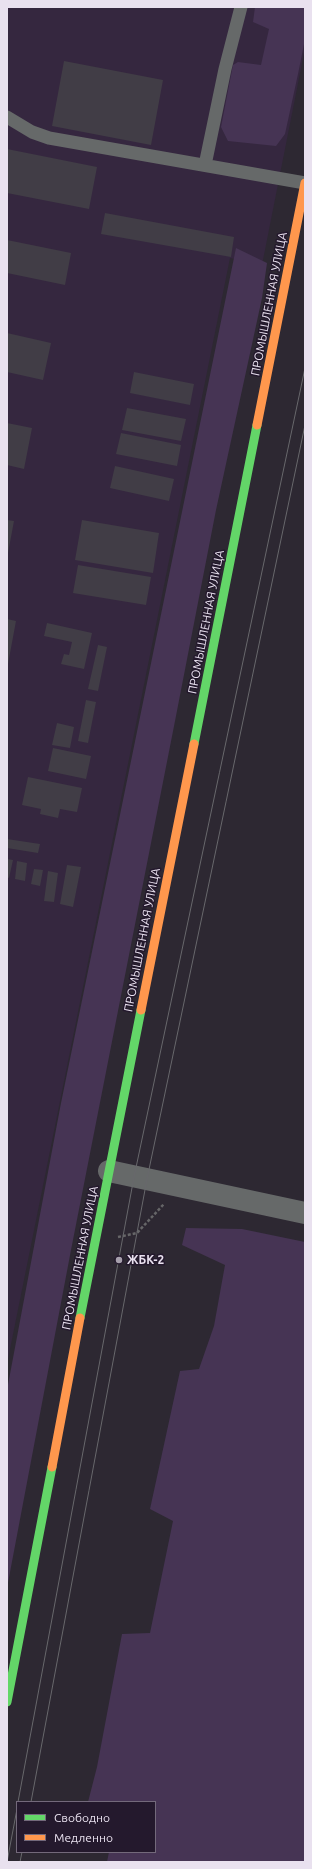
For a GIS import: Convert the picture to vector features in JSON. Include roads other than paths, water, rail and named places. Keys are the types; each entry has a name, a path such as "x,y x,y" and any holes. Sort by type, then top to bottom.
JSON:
{"street":[{"name":"ПРОМЫШЛЕННАЯ УЛИЦА","path":"7,1702 109,1171 305,183"},
{"path":"109,1171 305,1213"}],"lane":[{"path":"205,165 225,69 242,7"},
{"path":"7,117 32,132 45,136 305,183"}],"tram line":[{"path":"18,1801 134,1177 305,368"},
{"path":"31,1801 147,1179 305,425"},
{"path":"7,1862 16,1814"},
{"path":"20,1862 22,1853"}],"place":[{"name":"ЖБК-2","path":"119,1260"}]}
